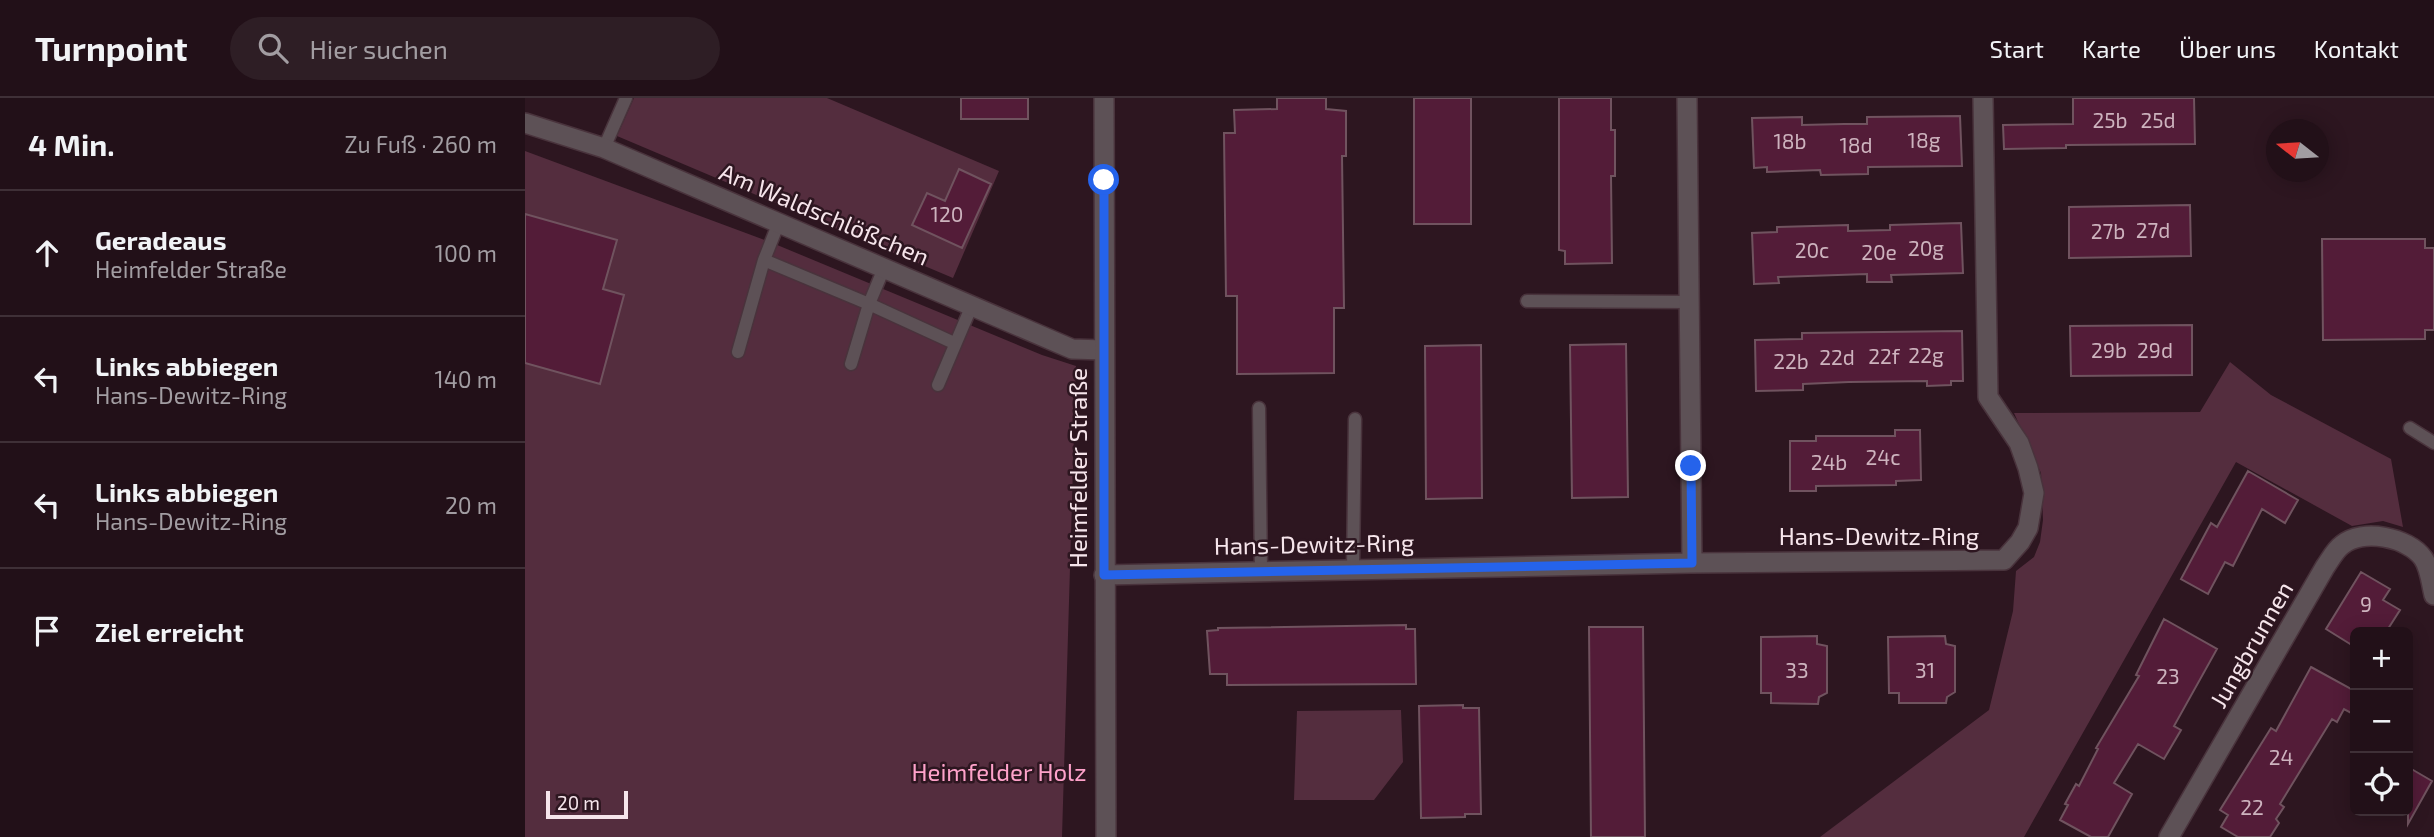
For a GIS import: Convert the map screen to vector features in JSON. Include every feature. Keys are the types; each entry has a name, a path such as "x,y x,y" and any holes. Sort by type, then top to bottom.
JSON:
{"street":[{"name":"Heimfelder Straße","path":"1104,98 1106,837"},
{"path":"1687,98 1692,563"},
{"name":"Hans-Dewitz-Ring","path":"1104,575 1261,570 2004,560 2028,528 2034,493 2019,443 1989,397 1983,98"},
{"name":"Am Waldschlößchen","path":"525,123 604,148 1072,349 1104,350"},
{"name":"Jungbrunnen","path":"2169,837 2325,567 2342,544 2359,538 2380,536 2398,540 2414,548 2424,558 2434,595"}],"lane":[{"path":"604,148 626,98"},
{"path":"738,352 764,260 779,222"},
{"path":"764,260 954,343"},
{"path":"851,364 869,304 884,268"},
{"path":"1527,301 1689,302"},
{"path":"938,385 972,305"},
{"path":"1259,408 1261,570"},
{"path":"1353,569 1355,419"},
{"path":"2410,428 2434,443"}],"green space":[{"path":"634,98 827,98 999,171 953,278 617,136"},
{"name":"Heimfelder Holz","path":"525,151 770,242 1042,355 1076,366 1062,837 525,837"},
{"path":"2230,362 2271,395 2391,459 2403,527 2383,521 2352,526 2236,462 2024,837 1820,837 1989,710 2013,611 2016,571 2034,557 2040,542 2043,520 2041,473 2014,413 2200,412"},
{"path":"1401,710 1403,762 1374,800 1294,800 1297,711"}],"building":[{"path":"961,98 1028,98 1028,119 961,119"},
{"path":"1277,98 1326,98 1326,109 1346,111 1346,156 1342,156 1344,308 1334,308 1334,373 1237,374 1237,296 1226,296 1224,133 1235,133 1234,110 1277,109"},
{"path":"1414,98 1471,98 1471,224 1414,224"},
{"path":"1559,98 1611,98 1611,130 1615,130 1615,176 1611,176 1612,263 1565,264 1565,251 1559,250"},
{"path":"2073,98 2194,98 2195,144 2066,145 2066,148 2004,149 2003,125 2073,124"},
{"path":"1960,116 1962,166 1868,167 1868,174 1821,175 1820,170 1767,172 1767,167 1754,168 1752,118 1802,117 1802,125 1867,124 1867,117"},
{"path":"959,169 991,184 962,248 912,225 927,193 945,201"},
{"path":"2190,205 2191,256 2069,258 2069,207"},
{"path":"525,214 617,240 603,289 624,295 600,384 525,363"},
{"path":"1961,223 1963,273 1891,275 1892,282 1867,282 1867,274 1778,277 1779,283 1754,284 1752,233 1777,232 1777,227 1848,225 1848,231 1890,230 1890,225"},
{"path":"2322,239 2425,239 2425,248 2434,248 2434,330 2425,330 2425,339 2323,340"},
{"path":"2192,325 2192,375 2071,376 2070,326"},
{"path":"1962,331 1963,381 1951,381 1951,385 1927,386 1927,381 1849,382 1803,384 1803,390 1756,391 1755,340 1802,339 1802,333"},
{"path":"1626,344 1628,497 1572,498 1570,345"},
{"path":"1481,345 1482,498 1426,499 1425,346"},
{"path":"1895,430 1920,430 1921,480 1896,481 1896,485 1816,486 1816,491 1790,491 1790,441 1816,441 1816,436 1895,436"},
{"path":"2248,471 2298,500 2285,523 2262,509 2233,566 2225,562 2208,594 2181,579 2211,523 2217,527"},
{"path":"2361,572 2390,589 2383,600 2400,610 2389,627 2350,627 2350,644 2326,629"},
{"path":"2164,619 2217,649 2174,726 2181,730 2164,759 2138,744 2114,783 2132,794 2108,837 2091,837 2060,820 2068,805 2065,804 2076,784 2079,786 2098,749 2096,748 2139,676 2136,675"},
{"path":"1406,625 1406,629 1415,629 1416,684 1227,685 1227,674 1210,674 1207,631 1218,628"},
{"path":"1589,627 1643,627 1645,837 1591,837"},
{"path":"1817,636 1817,644 1827,646 1827,693 1819,697 1818,704 1771,703 1771,693 1761,693 1761,637"},
{"path":"1945,636 1946,644 1955,646 1955,692 1947,697 1946,703 1899,703 1899,693 1889,693 1888,637"},
{"path":"2311,667 2350,688 2350,712 2344,709 2337,722 2332,719 2280,804 2284,807 2276,819 2279,823 2270,837 2238,837 2221,827 2228,815 2220,810 2271,728 2276,731"},
{"path":"1463,705 1463,708 1479,708 1481,814 1421,818 1419,706"},
{"path":"2413,770 2432,781 2413,815"}],"route":[{"path":"1104,180 1104,575 1692,563 1691,466"}]}
